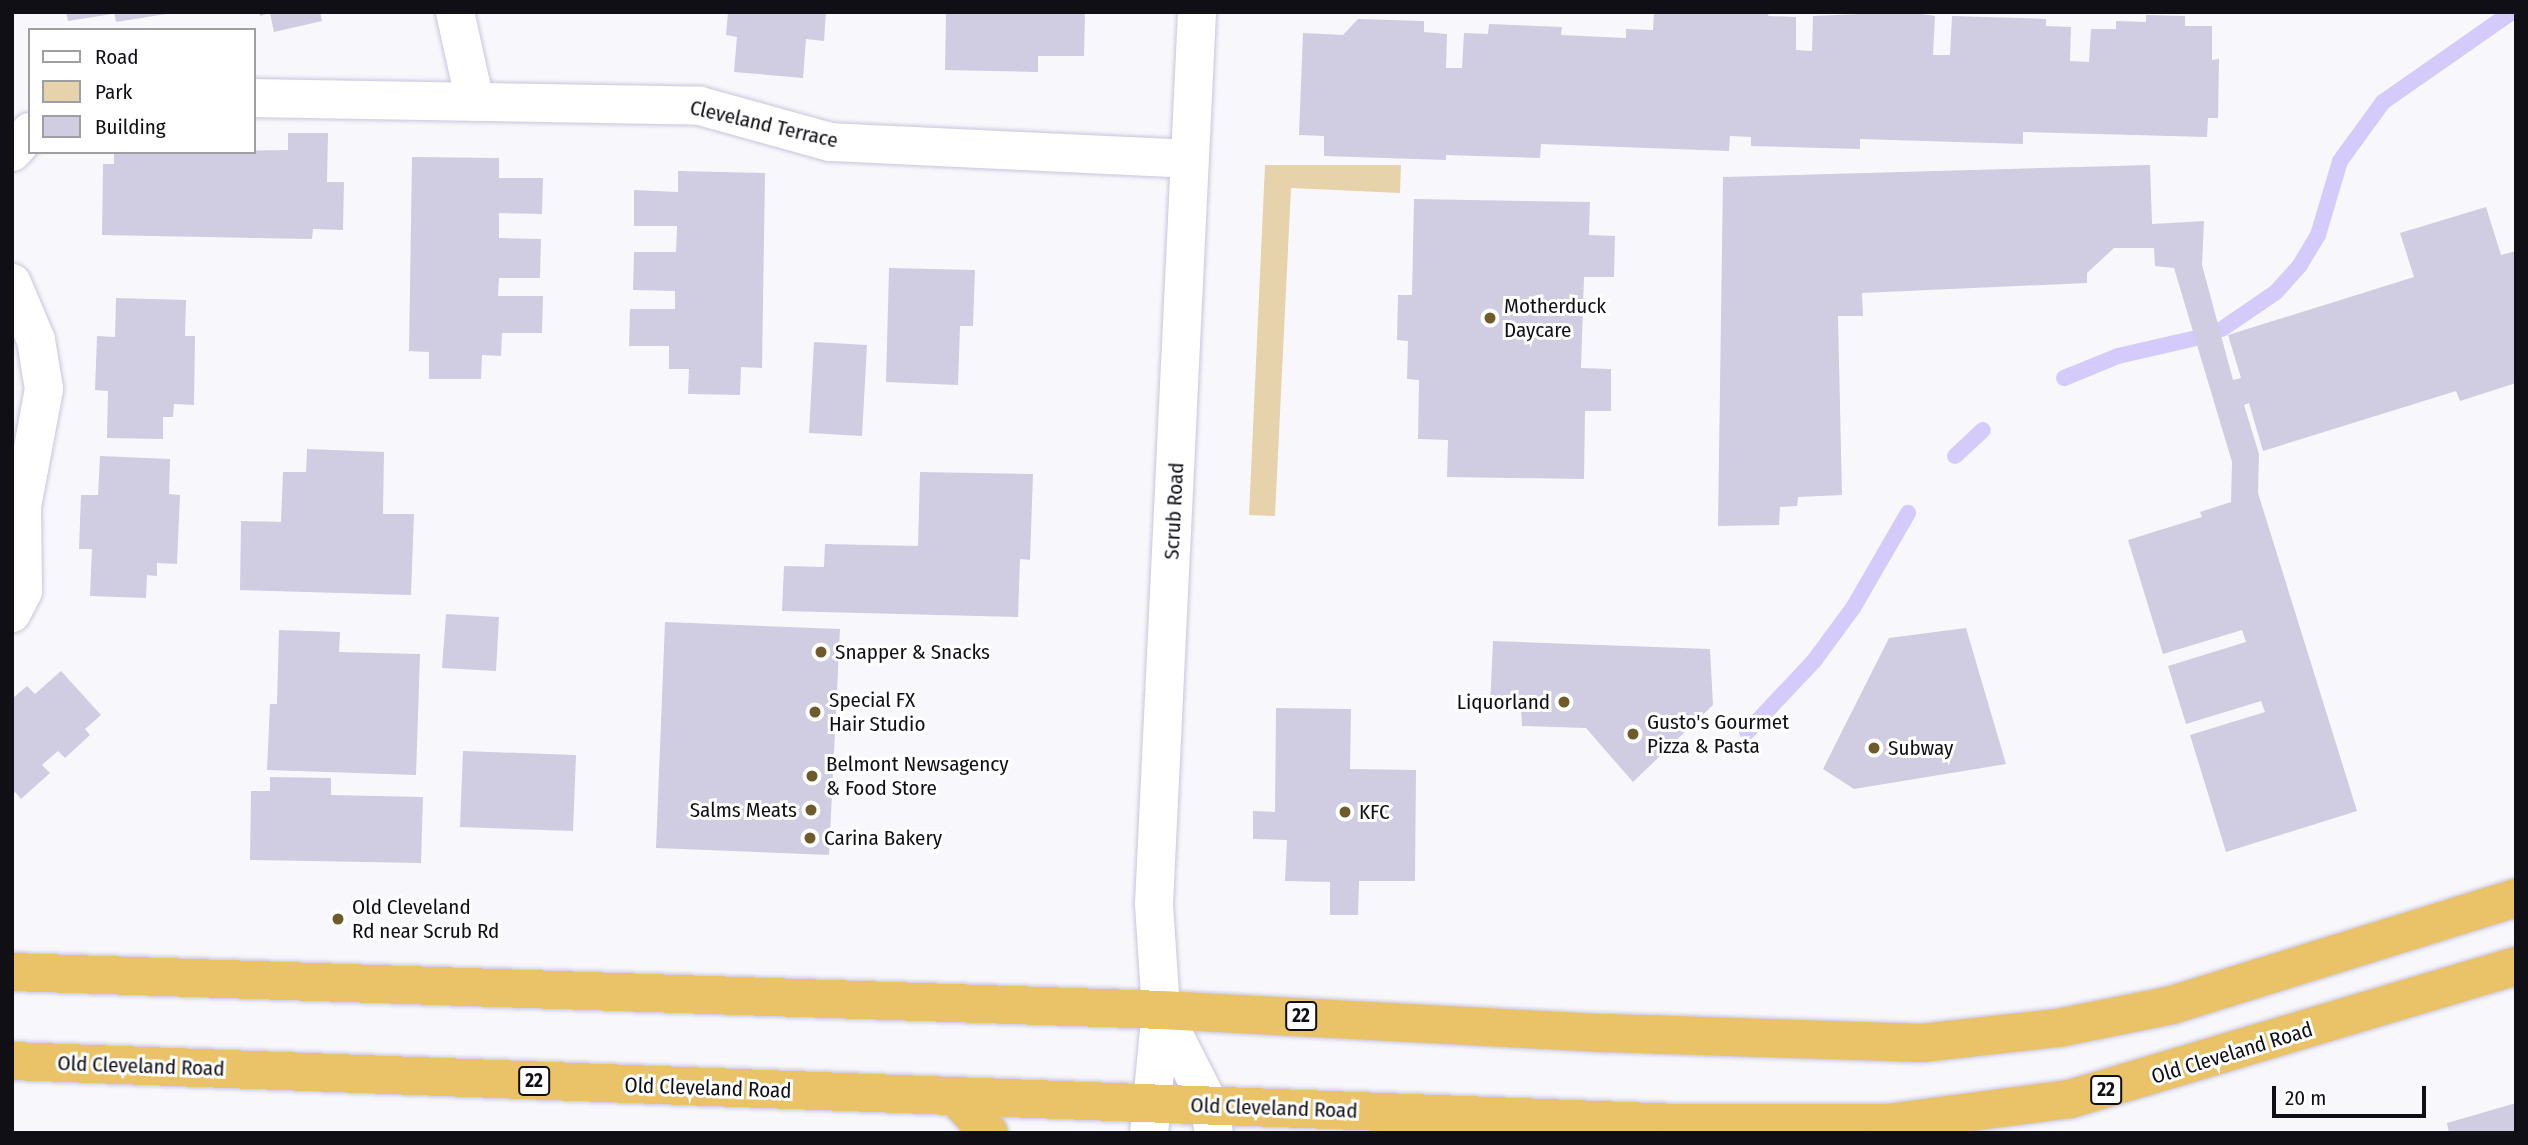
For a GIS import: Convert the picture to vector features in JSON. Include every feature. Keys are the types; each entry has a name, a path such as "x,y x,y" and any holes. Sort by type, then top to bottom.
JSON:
{"highway":[{"name":"22","path":"12,972 1161,1010 1607,1034 1922,1043 2057,1028 2146,1011 2516,898"},
{"name":"Old Cleveland Road","path":"12,1061 957,1098 1149,1119 1401,1123 1887,1123 1977,1114 2070,1099 2142,1080 2516,966"},
{"path":"957,1098 989,1133"}],"street":[{"path":"456,12 475,102"},
{"name":"Scrub Road","path":"1149,1119 1161,1010 1154,904 1197,12"},
{"name":"Cleveland Terrace","path":"256,98 700,106 830,142 1190,159"},
{"path":"12,152 28,134"},
{"path":"12,283 36,340 44,389 22,507 23,591 12,613"},
{"name":"Scrub Road","path":"1161,1010 1212,1120"}],"green space":[{"path":"1265,165 1401,165 1400,193 1291,188 1275,516 1249,515"}],"building":[{"path":"66,12 112,12 112,14 68,21"},
{"path":"114,12 166,12 166,14 116,22"},
{"path":"259,12 320,12 322,21 274,32 270,13 260,16"},
{"path":"728,12 826,12 824,41 806,39 803,78 734,72 737,37 726,35"},
{"path":"946,12 1085,12 1084,56 1038,56 1038,72 945,70"},
{"path":"1654,12 1769,12 1768,16 1796,17 1796,50 1812,51 1813,16 1907,12 1935,16 1933,55 1950,55 1952,16 2046,19 2046,26 2071,27 2070,61 2089,62 2091,29 2116,29 2116,21 2146,22 2146,15 2185,16 2185,26 2212,26 2212,60 2219,59 2218,118 2208,118 2207,137 2023,132 2023,144 1860,139 1860,149 1751,146 1751,137 1730,136 1729,151 1541,144 1540,158 1446,155 1446,160 1324,156 1324,136 1299,135 1303,33 1343,35 1358,19 1424,21 1424,32 1447,34 1446,68 1462,68 1464,33 1488,34 1489,24 1562,27 1561,35 1626,38 1626,29 1653,30"},
{"path":"288,133 328,133 327,182 344,182 343,230 313,229 312,239 102,235 103,164 114,164 114,154 256,154 256,150 288,150"},
{"path":"412,157 499,158 499,178 543,178 542,214 499,213 499,238 541,239 540,278 499,278 498,296 543,296 542,333 502,333 501,356 482,355 481,379 429,379 429,352 409,351"},
{"path":"2150,165 2152,224 2204,221 2202,265 2233,380 2241,378 2228,335 2414,277 2400,233 2486,207 2501,255 2516,251 2516,383 2460,401 2456,391 2263,451 2249,403 2244,405 2259,454 2258,493 2357,811 2226,852 2190,735 2265,712 2261,701 2186,724 2168,666 2246,642 2242,630 2163,654 2128,540 2202,517 2200,512 2231,502 2232,462 2174,268 2155,266 2154,248 2114,248 2087,273 2087,283 1862,293 1863,316 1838,316 1842,495 1798,497 1797,506 1780,507 1779,525 1718,526 1723,177"},
{"path":"678,171 765,173 762,368 741,367 740,395 688,394 689,369 669,369 669,346 629,346 630,309 675,309 675,291 633,290 634,252 676,252 677,226 634,226 634,190 678,192"},
{"name":"Motherduck Daycare","path":"1414,199 1590,202 1589,235 1615,236 1614,277 1584,277 1581,368 1611,369 1611,411 1585,411 1584,479 1447,477 1448,440 1418,439 1419,380 1407,379 1408,341 1397,340 1398,295 1412,295"},
{"path":"889,268 975,270 973,326 960,326 958,385 886,382"},
{"path":"116,298 186,300 185,336 195,336 194,405 174,404 173,417 163,417 163,439 107,438 108,391 95,390 97,336 115,337"},
{"path":"814,342 867,345 862,436 809,433"},
{"path":"307,449 384,452 383,514 414,514 411,595 240,590 241,521 281,522 283,472 306,472"},
{"path":"100,456 170,459 169,494 180,495 177,564 157,563 157,576 147,575 146,598 90,596 92,549 79,549 81,495 98,495"},
{"path":"920,472 1033,474 1030,560 1020,559 1018,617 782,611 784,566 824,567 825,544 918,546"},
{"path":"446,614 499,617 496,671 442,668"},
{"path":"665,622 840,629 829,855 656,848"},
{"path":"1966,628 2006,764 1854,789 1823,769 1889,638"},
{"path":"279,630 340,632 339,652 420,654 416,775 267,770 270,704 277,704"},
{"path":"1493,641 1710,649 1713,705 1633,782 1586,728 1522,726 1521,709 1490,707"},
{"path":"61,671 101,715 85,729 90,735 65,758 58,751 42,765 50,773 21,799 15,792 12,795 12,699 27,686 35,694"},
{"name":"KFC","path":"1276,708 1351,709 1350,769 1416,770 1415,881 1359,881 1358,915 1330,915 1330,882 1285,881 1287,840 1253,839 1253,811 1275,812"},
{"path":"463,751 576,755 573,831 460,827"},
{"path":"270,777 331,778 331,795 423,797 421,863 250,860 251,791 270,791"},
{"path":"2516,1103 2516,1133 2449,1133 2447,1123"}],"waterway":[{"path":"2222,329 2276,292 2300,265 2318,235 2340,161 2383,102 2512,12"},
{"path":"2064,378 2118,356 2192,339"},
{"path":"1955,456 1983,430"},
{"path":"1747,732 1814,661 1853,608 1908,513"}],"place":[{"name":"Motherduck Daycare","path":"1490,318"},
{"name":"Snapper & Snacks","path":"821,652"},
{"name":"Liquorland","path":"1564,702"},
{"name":"Special FX Hair Studio","path":"815,712"},
{"name":"Gusto's Gourmet Pizza & Pasta","path":"1633,734"},
{"name":"Subway","path":"1874,748"},
{"name":"Belmont Newsagency & Food Store","path":"812,776"},
{"name":"Salms Meats","path":"811,810"},
{"name":"KFC","path":"1345,812"},
{"name":"Carina Bakery","path":"810,838"},
{"name":"Old Cleveland Rd near Scrub Rd","path":"338,919"}]}
